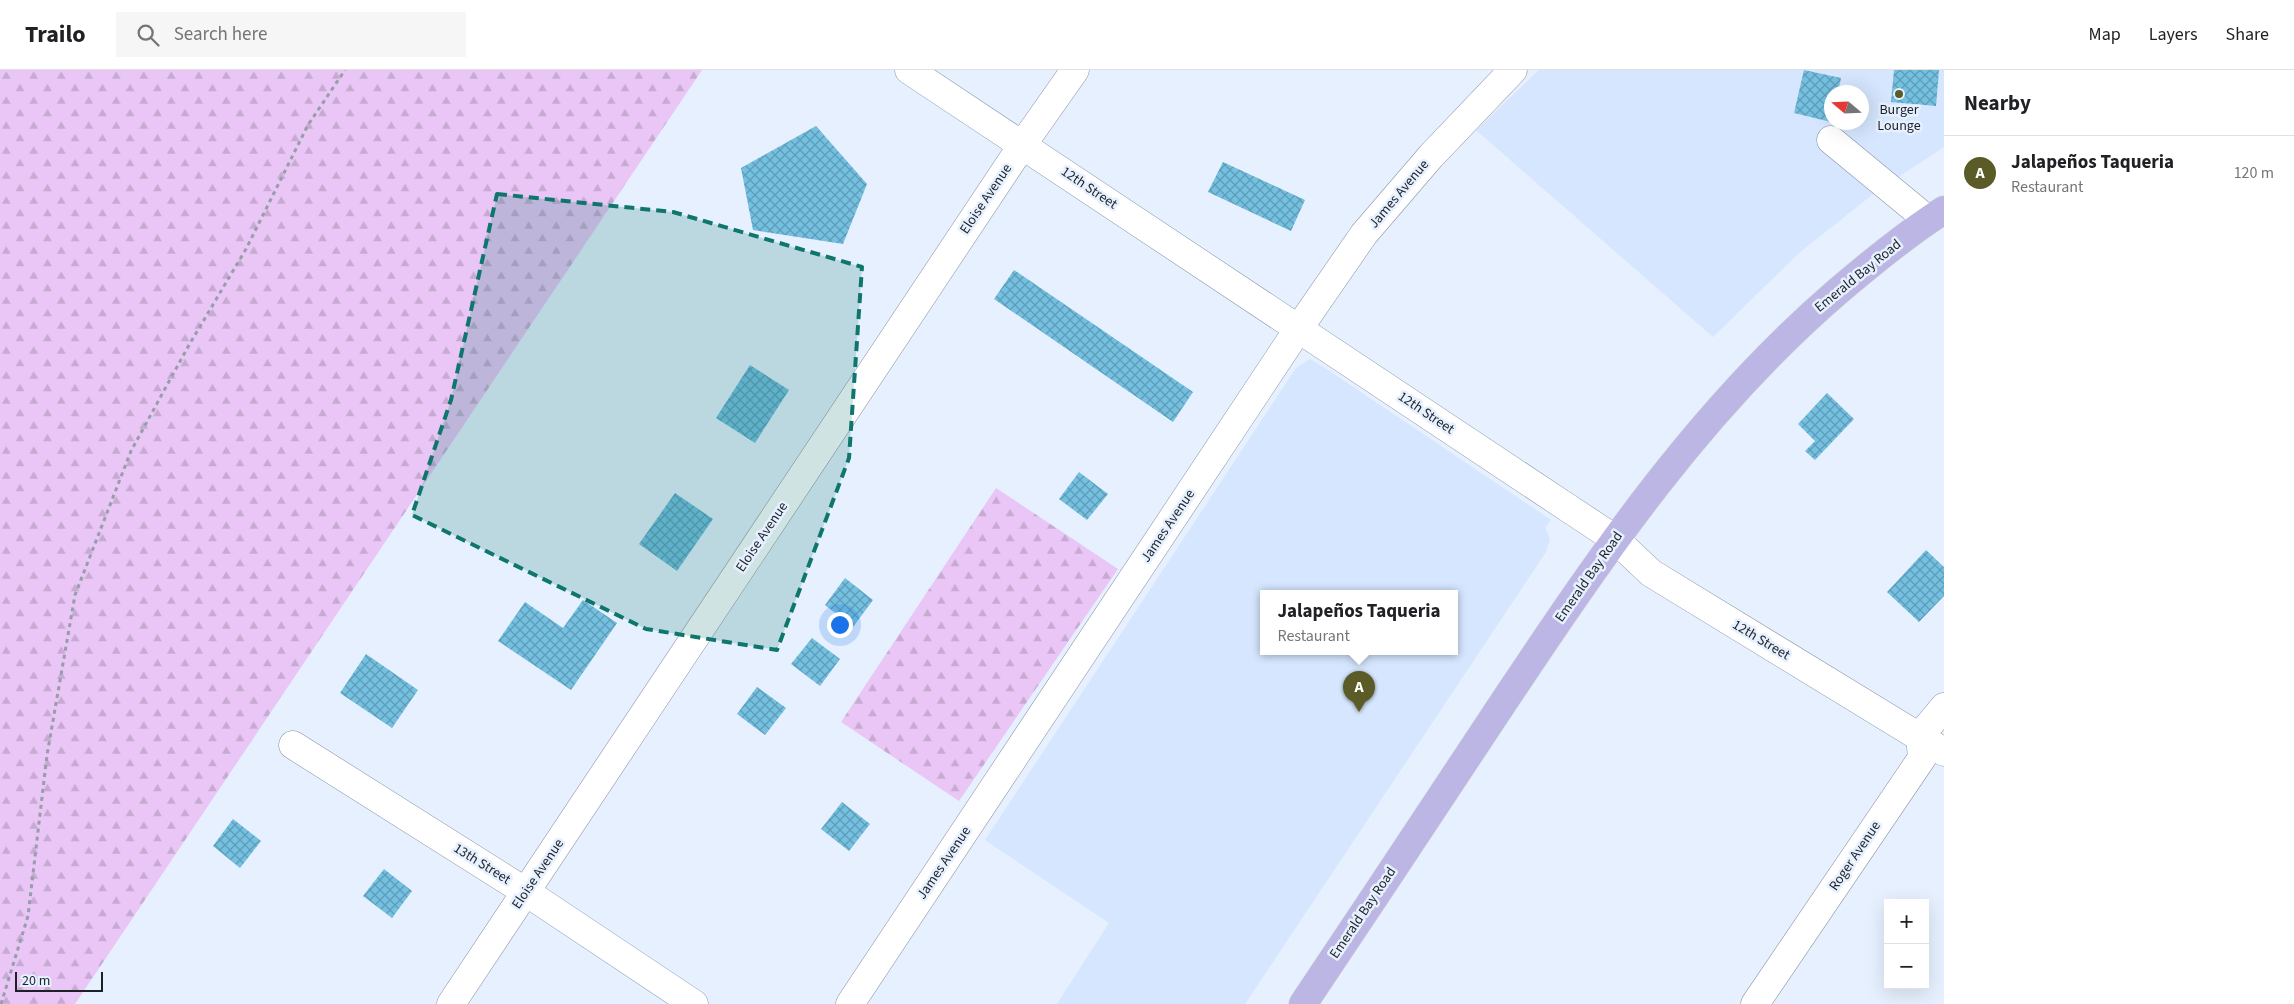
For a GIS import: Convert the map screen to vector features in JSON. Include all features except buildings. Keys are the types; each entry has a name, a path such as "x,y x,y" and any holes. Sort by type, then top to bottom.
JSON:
{"main road":[{"name":"Emerald Bay Road","path":"1303,1004 1559,619 1682,451 1746,377 1802,322 1862,270 1936,215"}],"street":[{"name":"12th Street","path":"909,70 1023,144 1615,540 1651,573 1944,752"},
{"name":"Eloise Avenue","path":"451,1004 1023,144 1075,70"},
{"name":"James Avenue","path":"850,1004 1299,328 1364,234 1431,156 1513,70"},
{"path":"1831,140 1936,215"},
{"path":"1920,736 1944,707"},
{"name":"Roger Avenue","path":"1755,1004 1922,758 1920,736"},
{"name":"13th Street","path":"293,745 526,892 694,1004"}],"path":[{"path":"0,1004 28,916 47,755 75,595 131,451 189,345 246,248 308,125 345,70"}],"highlighted area":[{"path":"497,194 673,212 862,267 849,458 777,650 646,629 412,515 451,400"}],"shaded area":[{"path":"1539,70 1944,70 1944,147 1877,191 1799,253 1713,337 1476,130"},
{"path":"1310,359 1551,520 1545,527 1550,539 1546,552 1245,1004 1057,1004 1109,923 985,840 1296,368"}],"green space":[{"path":"0,70 702,70 75,1004 0,1004"},
{"path":"996,488 1118,569 959,801 841,722"}],"place":[{"name":"Burger Lounge","path":"1899,94"},
{"name":"Jalapeños Taqueria","path":"1359,712"}]}
